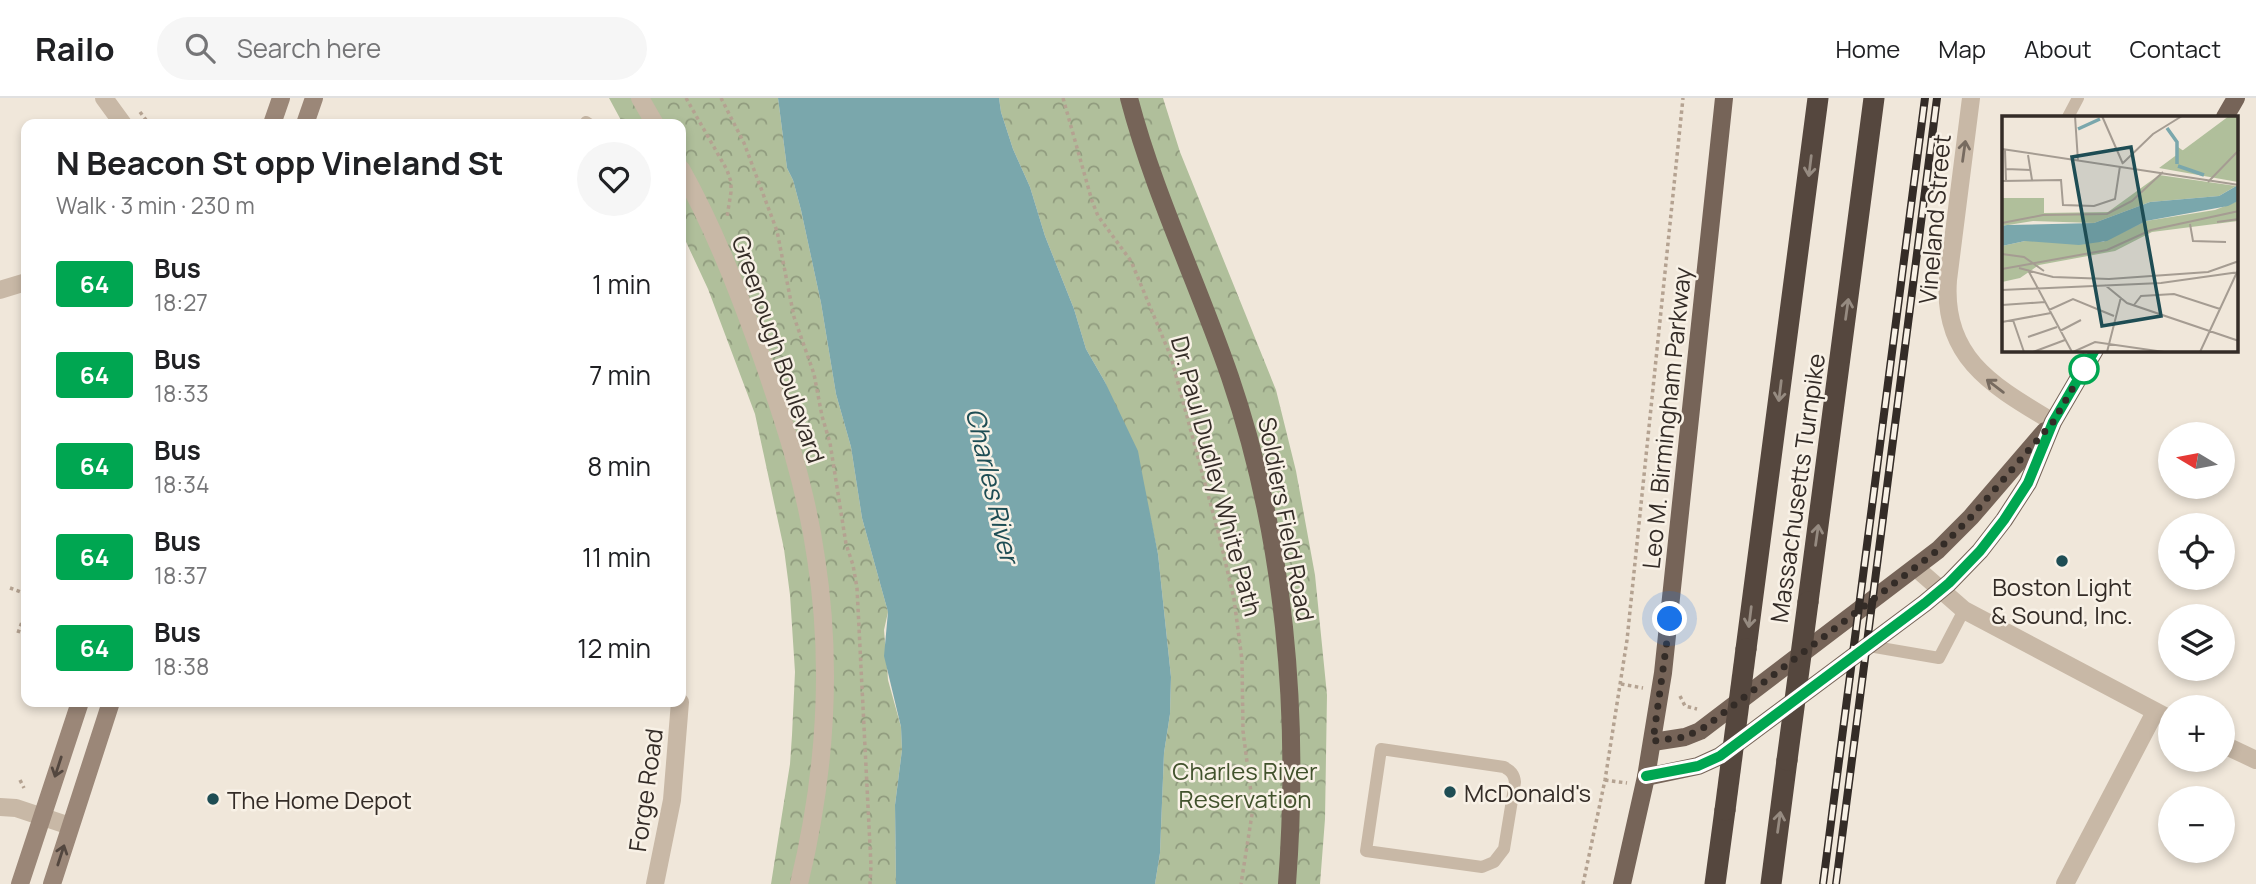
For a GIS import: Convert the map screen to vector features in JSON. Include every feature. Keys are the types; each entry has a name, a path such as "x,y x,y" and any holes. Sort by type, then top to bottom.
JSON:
{"highway":[{"name":"Massachusetts Turnpike","path":"1715,884 1818,98"},
{"name":"Massachusetts Turnpike","path":"1771,884 1874,98"}],"main road":[{"path":"274,119 281,98"},
{"path":"307,119 314,98"},
{"name":"Soldiers Field Road","path":"1129,98 1148,163 1202,297 1230,377 1260,481 1279,586 1286,645 1291,747 1287,884"},
{"name":"Leo M. Birmingham Parkway","path":"1622,884 1638,780 1653,741 1664,673 1724,98"},
{"path":"2226,116 2236,98"},
{"path":"1638,780 1698,766 1720,756 1941,590 1980,551 2010,512 2032,474 2053,422 2094,352"},
{"path":"1653,741 1685,737 1700,731 1916,568 1971,517 2053,422"},
{"path":"20,884 78,707"},
{"path":"52,884 109,707"}],"street":[{"path":"104,98 119,119"},
{"path":"640,98 652,119"},
{"name":"Vineland Street","path":"1970,98 1948,280 1950,320 1961,347 1979,372 2001,390 2053,422"},
{"name":"Greenough Boulevard","path":"686,178 722,255 771,384 797,468 816,558 825,654 826,707 820,775 799,884"},
{"path":"0,290 21,284"},
{"path":"1916,568 1964,610 2158,714"},
{"name":"Forge Road","path":"655,884 671,800 680,707"},
{"path":"2065,884 2158,723"},
{"path":"2235,750 2256,760"},
{"path":"0,807 16,808 70,826"}],"lane":[{"path":"2069,116 2078,98"},
{"path":"1869,646 1938,658 1964,610"},
{"path":"1381,749 1510,770 1515,776 1515,782 1504,849 1494,862 1482,867 1366,851 1381,749"}],"path":[{"name":"Dr. Paul Dudley White Path","path":"1063,98 1098,216 1136,271 1171,357 1226,563 1240,632 1244,738 1253,791 1252,817 1241,884"},
{"name":"Leo M. Birmingham Parkway","path":"1583,884 1605,780 1631,608 1683,98"},
{"path":"10,588 21,592"},
{"path":"19,634 21,627"},
{"path":"1621,684 1647,689"},
{"path":"1679,694 1681,702 1687,708 1702,707"},
{"path":"20,780 23,788"},
{"path":"1605,780 1638,780"}],"green space":[{"path":"609,98 778,98 787,168 801,210 821,303 836,394 851,447 862,518 888,612 884,630 888,680 901,727 902,750 895,805 896,884 771,884 790,764 795,672 784,549 755,414 708,289 686,242 686,119 620,119"},
{"name":"Charles River Reservation","path":"999,98 1163,98 1180,152 1276,390 1296,471 1315,575 1327,695 1325,819 1320,884 1155,884 1160,853 1164,753 1170,714 1171,677 1158,554 1150,517 1105,382 1086,349 1030,187 1013,149"}],"water":[{"name":"Charles River","path":"778,98 999,98 1013,149 1030,187 1086,349 1138,451 1158,554 1171,677 1170,714 1164,753 1160,853 1155,884 896,884 895,805 902,750 901,727 884,656 888,612 862,518 851,447 836,394 821,303 801,210 787,168"}],"railway":[{"path":"1823,884 1925,98"},
{"path":"1836,884 1937,98"}],"bus line":[{"name":"64","path":"1646,776 1698,766 1720,756 1916,611 1965,568 2004,520 2028,483 2053,422 2094,352"}],"place":[{"name":"Boston Light & Sound, Inc.","path":"2062,561"},
{"name":"McDonald's","path":"1450,792"},
{"name":"The Home Depot","path":"213,799"}],"route":[{"path":"1670,619 1653,741 1685,737 1705,727 1938,550 1971,517 2053,422 2084,369"}]}
